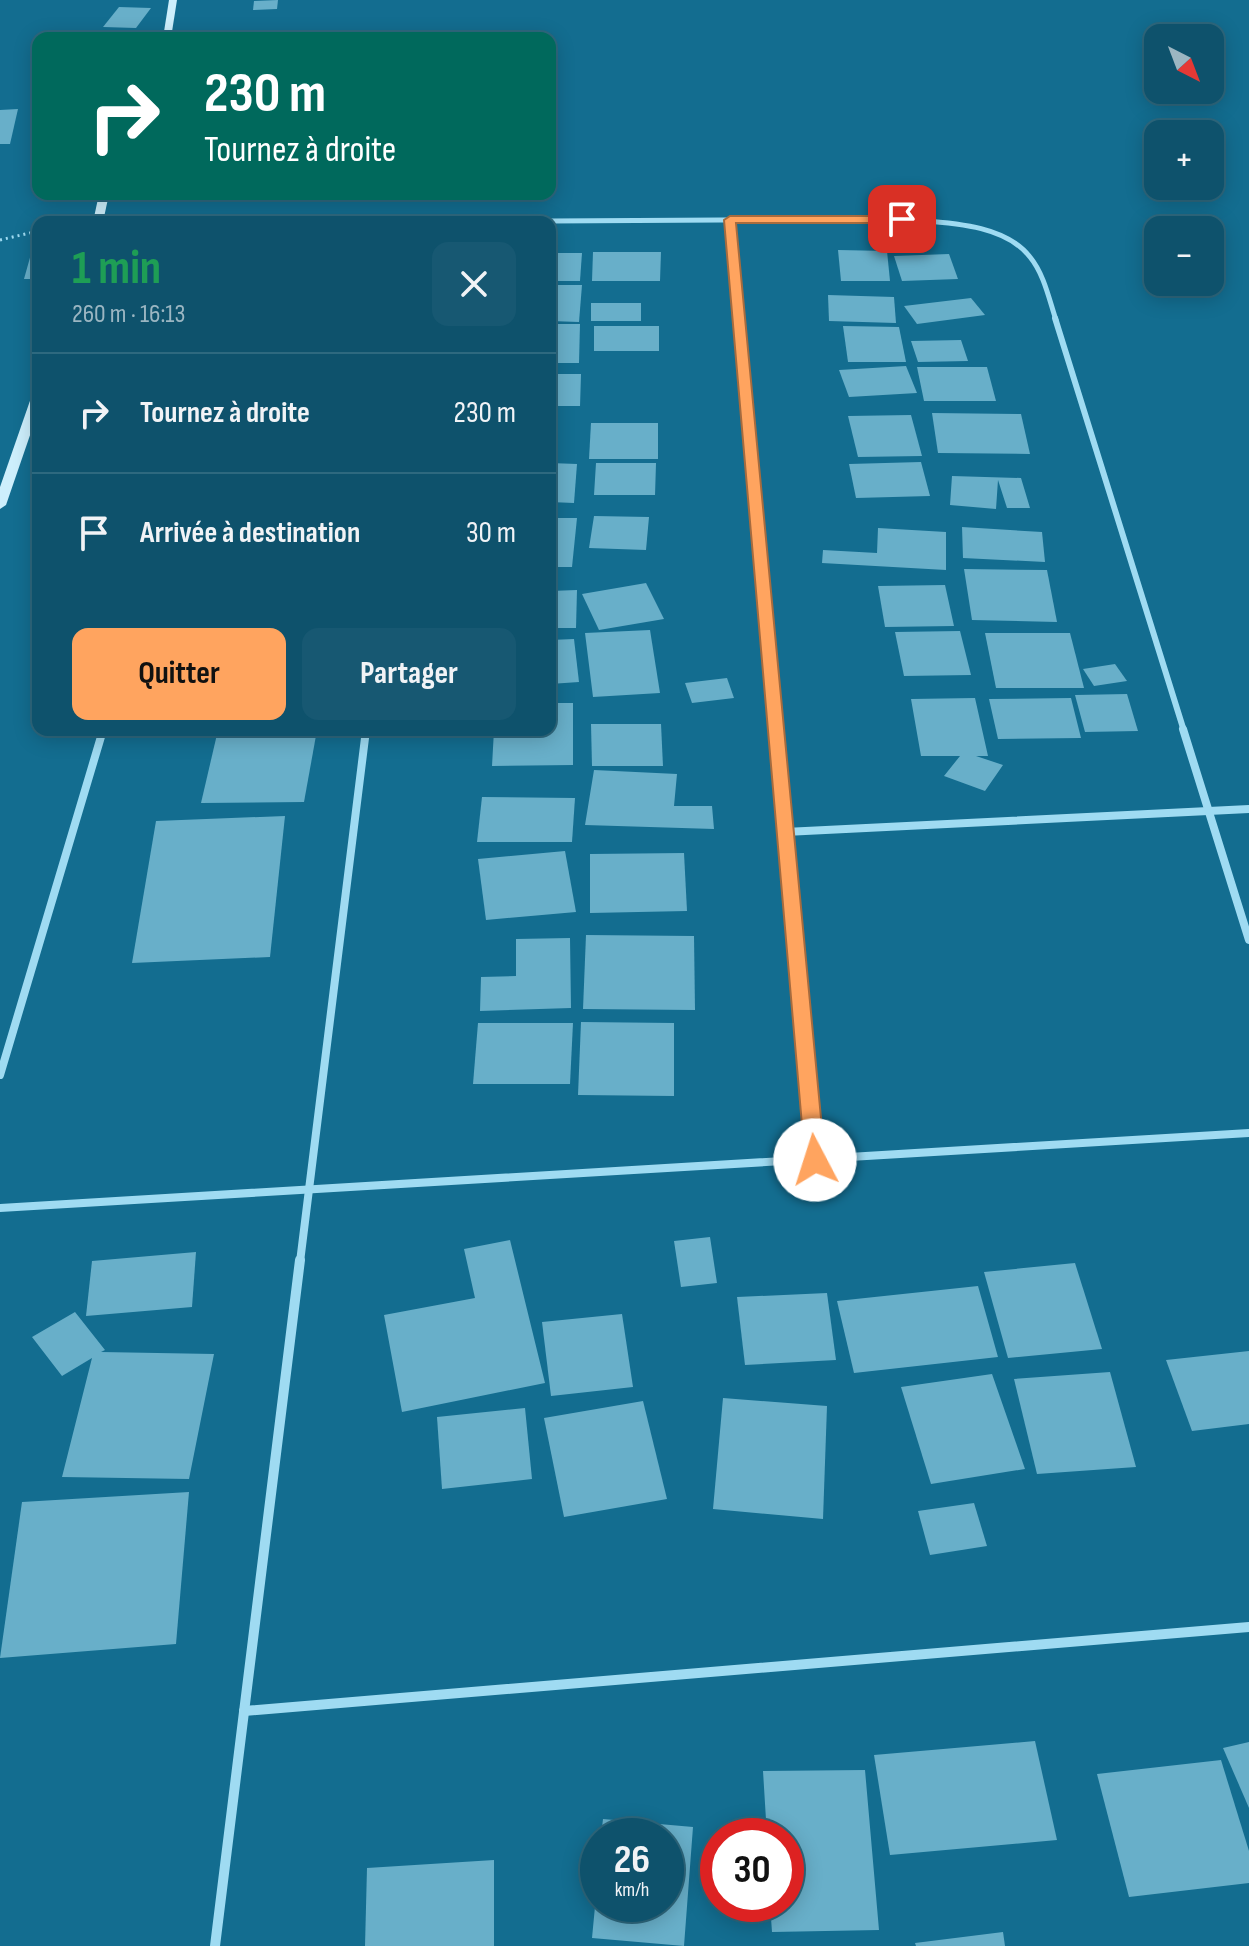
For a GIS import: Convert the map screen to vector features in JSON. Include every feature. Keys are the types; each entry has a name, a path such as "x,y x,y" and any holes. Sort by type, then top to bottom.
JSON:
{"main road":[{"path":"168,32 173,0"},
{"path":"0,505 32,412"}],"street":[{"path":"730,220 815,1160"},
{"path":"556,221 914,221 953,225 999,236 1028,254 1045,285 1249,940"},
{"path":"0,1075 101,736"},
{"path":"215,1946 365,736"},
{"path":"785,832 1249,809"},
{"path":"0,1208 1249,1133"},
{"path":"244,1711 1249,1627"}],"path":[{"path":"0,240 32,232"}],"building":[{"path":"278,0 277,9 253,10 254,1"},
{"path":"119,7 151,8 136,28 103,27"},
{"path":"18,109 10,144 0,144 0,110"},
{"path":"838,250 887,251 890,281 841,281"},
{"path":"593,252 661,252 660,281 592,281"},
{"path":"556,253 582,253 580,281 556,281"},
{"path":"31,254 32,254 32,279 24,279"},
{"path":"949,254 958,279 902,281 894,256"},
{"path":"556,285 582,285 579,322 556,321"},
{"path":"828,295 894,297 896,323 829,321"},
{"path":"971,298 985,315 917,324 904,306"},
{"path":"591,303 641,303 641,321 591,321"},
{"path":"556,324 580,324 579,363 556,363"},
{"path":"594,326 659,326 659,351 594,351"},
{"path":"843,326 899,327 906,362 848,362"},
{"path":"961,340 968,361 918,362 911,341"},
{"path":"906,366 917,393 849,397 839,370"},
{"path":"917,367 987,367 996,401 924,401"},
{"path":"556,374 581,374 580,406 556,406"},
{"path":"932,413 1021,414 1030,454 938,453"},
{"path":"911,415 922,456 858,457 848,416"},
{"path":"591,423 658,423 658,459 589,459"},
{"path":"921,462 930,496 856,498 849,464"},
{"path":"556,463 577,464 574,503 556,502"},
{"path":"596,463 656,463 655,495 594,495"},
{"path":"952,476 1021,478 1030,508 1007,508 998,480 996,509 950,505"},
{"path":"594,516 649,517 646,550 589,548"},
{"path":"556,518 577,518 572,567 556,567"},
{"path":"962,527 1042,532 1045,562 963,558"},
{"path":"878,528 946,532 946,570 822,563 823,550 877,553"},
{"path":"964,569 1047,570 1057,622 972,620"},
{"path":"646,583 664,619 599,630 582,594"},
{"path":"945,585 954,626 885,627 878,586"},
{"path":"577,590 576,628 556,628 556,591"},
{"path":"650,630 660,693 593,697 585,633"},
{"path":"960,631 971,675 904,676 895,632"},
{"path":"985,633 1070,633 1084,688 996,688"},
{"path":"574,639 579,682 556,684 556,640"},
{"path":"1115,664 1127,681 1094,686 1083,669"},
{"path":"727,678 734,698 692,703 685,683"},
{"path":"1127,694 1138,731 1085,732 1075,695"},
{"path":"975,698 988,756 976,756 1003,765 985,791 944,776 960,756 921,756 911,699"},
{"path":"1071,698 1081,738 998,739 989,699"},
{"path":"556,703 573,703 573,765 492,766 494,736 556,736"},
{"path":"591,724 661,724 663,766 592,766"},
{"path":"217,736 316,736 304,802 201,803"},
{"path":"594,770 677,774 674,806 712,806 714,829 585,825"},
{"path":"482,797 575,798 572,842 477,842"},
{"path":"285,816 270,957 132,963 156,821"},
{"path":"565,851 576,912 486,920 478,859"},
{"path":"684,853 687,911 590,913 590,854"},
{"path":"586,935 694,936 695,1010 583,1009"},
{"path":"570,938 571,1008 480,1011 481,977 516,976 516,939"},
{"path":"581,1022 674,1023 674,1096 578,1095"},
{"path":"478,1023 573,1023 570,1084 473,1084"},
{"path":"710,1237 717,1283 681,1287 674,1241"},
{"path":"510,1240 545,1383 402,1412 384,1315 475,1298 464,1249"},
{"path":"196,1252 192,1307 86,1316 92,1261"},
{"path":"1075,1263 1102,1349 1008,1358 984,1272"},
{"path":"978,1286 998,1357 854,1373 837,1301"},
{"path":"827,1293 836,1360 745,1365 737,1297"},
{"path":"75,1312 105,1350 101,1352 214,1354 189,1479 62,1477 92,1358 62,1376 32,1337"},
{"path":"622,1314 633,1387 551,1396 542,1322"},
{"path":"1249,1351 1249,1424 1192,1431 1166,1360"},
{"path":"1110,1372 1136,1467 1037,1474 1014,1379"},
{"path":"992,1374 1025,1469 931,1484 901,1387"},
{"path":"723,1398 827,1406 823,1519 713,1509"},
{"path":"643,1401 667,1499 564,1517 544,1418"},
{"path":"525,1408 532,1479 442,1489 437,1417"},
{"path":"189,1492 176,1644 0,1658 22,1502"},
{"path":"974,1503 987,1546 930,1555 918,1511"},
{"path":"1035,1741 1057,1840 890,1855 874,1755"},
{"path":"1249,1742 1249,1808 1223,1748"},
{"path":"1221,1760 1249,1851 1249,1883 1129,1897 1097,1774"},
{"path":"865,1770 879,1930 772,1932 771,1922 804,1922 804,1818 766,1818 763,1771"},
{"path":"684,1826 693,1827 684,1946 592,1938 594,1922 684,1922"},
{"path":"494,1860 494,1946 365,1946 367,1868"},
{"path":"1003,1932 1005,1946 916,1946 915,1943"}],"route":[{"path":"815,1160 730,220 902,219"}]}
